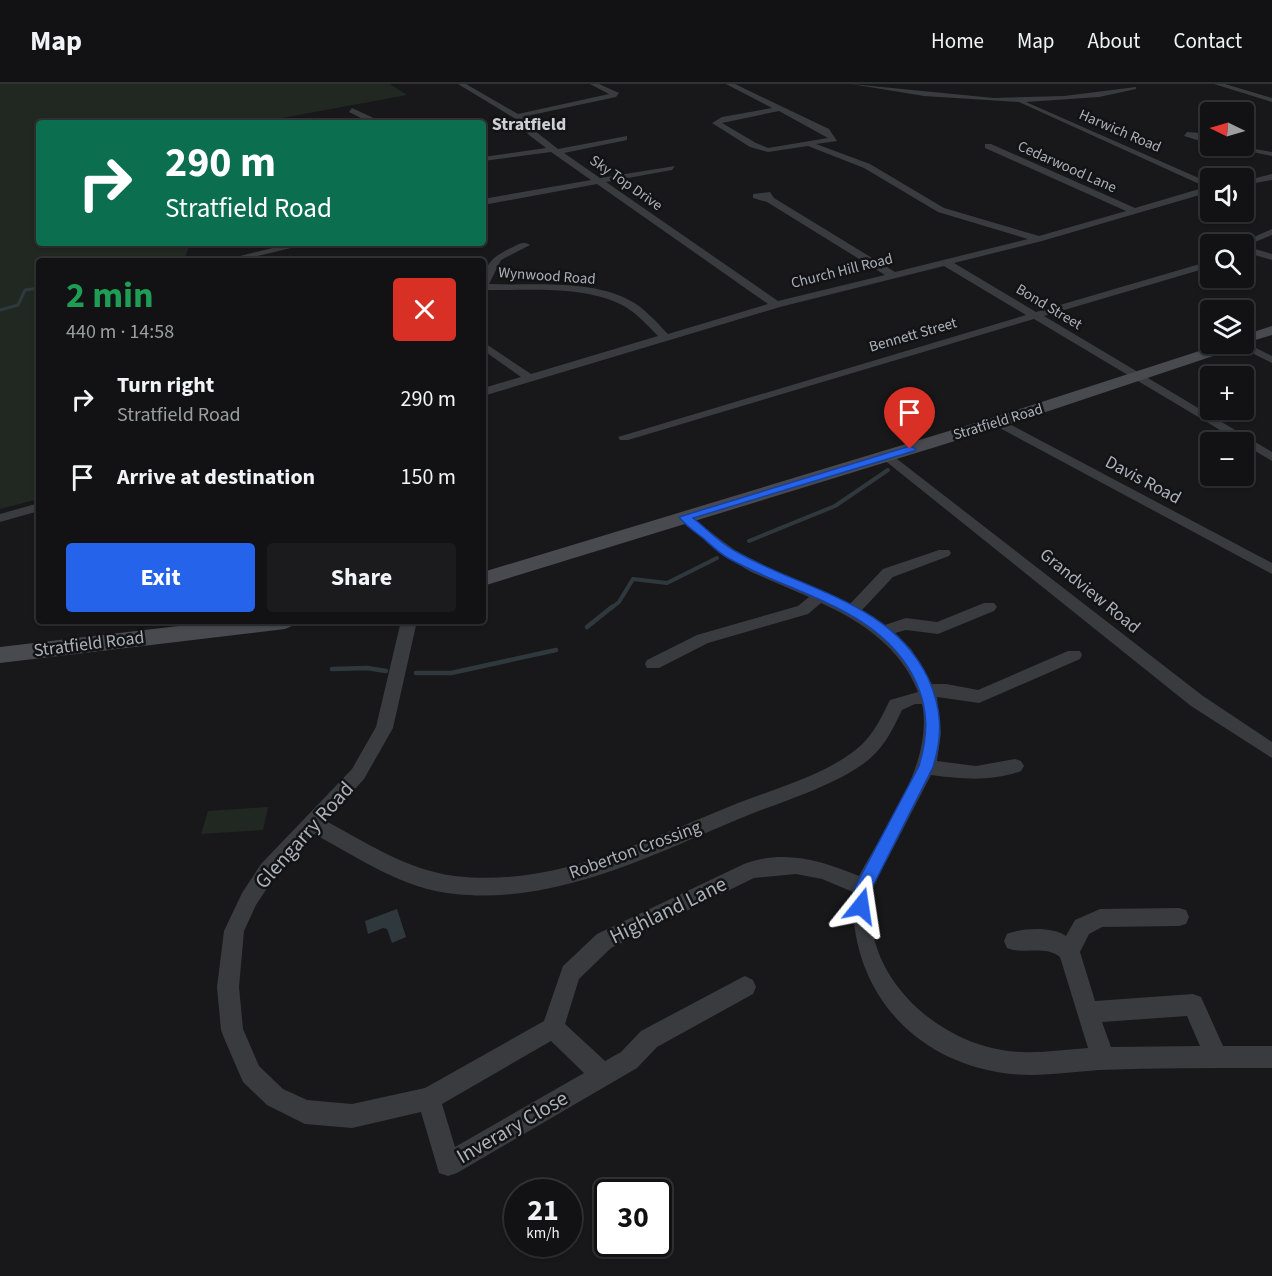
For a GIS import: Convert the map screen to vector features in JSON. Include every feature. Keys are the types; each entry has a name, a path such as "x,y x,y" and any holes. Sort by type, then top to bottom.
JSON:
{"main road":[{"path":"1254,336 1272,330"},
{"name":"Stratfield Road","path":"486,578 998,422 1206,354"},
{"name":"Stratfield Road","path":"0,655 260,624"}],"street":[{"name":"Sky Top Drive","path":"461,84 518,116 532,133 555,150 776,305"},
{"path":"518,116 616,95 593,84"},
{"path":"729,84 826,131 834,139 810,145 768,150 753,146 716,123 725,119 778,109"},
{"path":"854,84 966,99 1018,102 1078,98 1134,88 1120,84"},
{"path":"882,88 903,84"},
{"path":"1217,84 1272,100"},
{"name":"Harwich Road","path":"1018,102 1200,184"},
{"path":"352,110 371,120"},
{"path":"486,159 624,138"},
{"path":"810,145 867,166 941,210 1039,239"},
{"name":"Cedarwood Lane","path":"987,146 1136,213"},
{"path":"1254,151 1272,154"},
{"path":"486,202 602,183 672,168"},
{"path":"1254,181 1272,177"},
{"name":"Church Hill Road","path":"486,391 776,305 1039,239 1136,213 1200,191"},
{"path":"770,200 893,275"},
{"path":"1254,241 1272,232"},
{"path":"486,280 497,258 525,245"},
{"path":"249,258 295,246"},
{"path":"1254,251 1272,257"},
{"name":"Bond Street","path":"945,262 1272,457"},
{"name":"Bennett Street","path":"624,437 1200,267"},
{"name":"Wynwood Road","path":"486,286 597,293 625,302 644,316 667,339"},
{"path":"486,347 531,379"},
{"path":"1254,351 1272,360"},
{"name":"Davis Road","path":"998,422 1272,569"},
{"name":"Grandview Road","path":"888,456 1197,701 1272,751"},
{"path":"0,518 36,508"},
{"path":"685,517 732,555 819,597 853,610 885,631 915,664 928,694 935,719 933,746 926,767 863,887 861,906 863,928 872,966 881,986 900,1009 927,1032 964,1052 992,1060 1272,1057"},
{"path":"853,610 888,573 944,553"},
{"path":"653,664 703,639 803,610 819,597"},
{"path":"885,631 906,624 938,628 989,607"},
{"name":"Glengarry Road","path":"409,624 384,728 358,774 268,870 249,899 234,931 228,987 231,1030 251,1074 275,1097 305,1112 352,1116 429,1099"},
{"name":"Roberton Crossing","path":"312,823 409,875 454,885 500,887 553,880 604,865 825,775 867,752 878,741 896,705 946,690 979,697 1074,655"},
{"path":"926,767 976,773 1015,766"},
{"name":"Highland Lane","path":"554,1028 570,973 604,940 751,870 775,863 798,864 819,868 863,887"},
{"path":"1069,951 1082,927 1100,918 1179,917"},
{"path":"1014,941 1054,940 1069,951 1103,1059"},
{"name":"Inverary Close","path":"429,1099 448,1164 628,1060 649,1039 745,987"},
{"path":"1088,1012 1193,1005 1216,1057"},
{"path":"429,1099 554,1028 602,1074"}],"shaded area":[{"path":"0,84 390,84 407,95 271,120 36,120 36,246 189,246 185,258 36,258 36,500 0,509"},
{"path":"268,807 263,830 201,834 208,811"},
{"path":"397,909 406,937 392,943 387,929 383,928 368,934 365,921"}],"waterway":[{"path":"0,310 18,305 25,290 36,288"},
{"path":"749,541 835,506 888,470"},
{"path":"610,609 619,602 633,579 667,583 717,558"},
{"path":"587,627 612,607"},
{"path":"416,673 451,673 556,650"},
{"path":"332,669 367,668 386,671"}],"district":[{"name":"Stratfield","path":"529,124"}],"route":[{"path":"861,906 863,887 926,767 933,746 935,719 927,691 915,664 889,634 853,610 819,597 732,555 685,517 910,449"}]}
